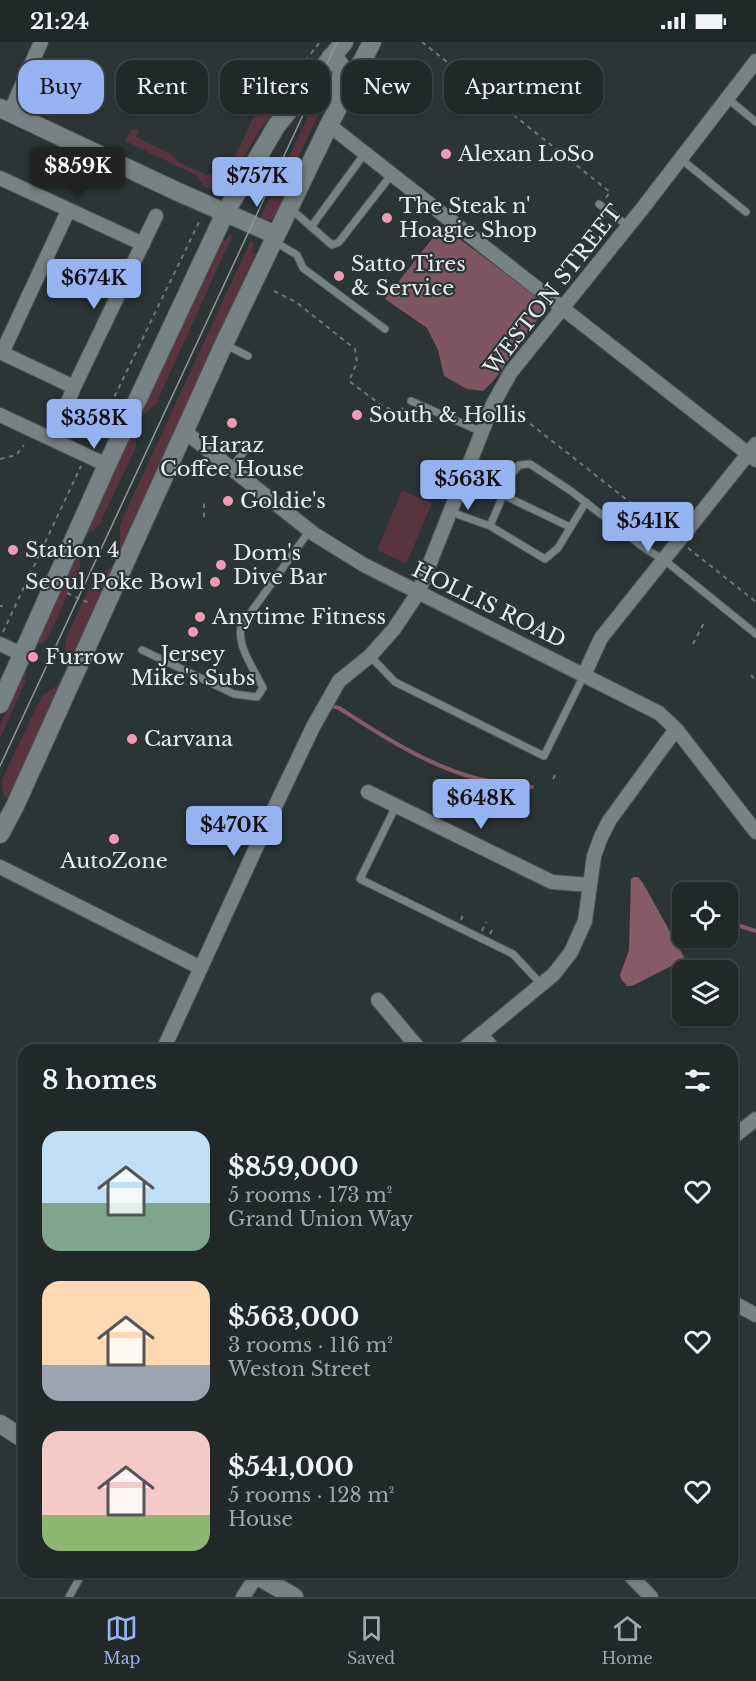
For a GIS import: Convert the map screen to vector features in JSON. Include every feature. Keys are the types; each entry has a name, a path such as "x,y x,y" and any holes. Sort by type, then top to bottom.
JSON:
{"main road":[{"path":"0,704 107,465 225,213 277,125 344,42"},
{"path":"0,834 98,626 224,344 329,125 372,42"},
{"path":"289,208 295,178 342,75 340,64 331,57"},
{"path":"5,110 274,238"},
{"path":"0,1424 18,1434"},
{"path":"263,1578 294,1597"}],"street":[{"path":"5,110 42,42"},
{"name":"WESTON STREET","path":"201,968 313,727 339,681 370,656 394,629 418,593 493,404 511,372 756,61"},
{"path":"329,125 562,308 753,452 663,559 601,638 584,675"},
{"path":"0,178 143,244"},
{"path":"68,211 1,352 74,387"},
{"path":"62,417 74,387 156,216"},
{"path":"0,415 107,465"},
{"name":"HOLLIS ROAD","path":"184,430 310,530 364,566 651,708 676,729 756,832"},
{"path":"0,644 22,654"},
{"path":"469,1044 561,967 585,921 594,856 601,837 609,821 676,729"},
{"path":"368,792 552,882 590,885"},
{"path":"0,867 201,968 166,1044"},
{"path":"378,1000 415,1044"},
{"path":"481,1034 489,1044"},
{"path":"738,1133 756,1119"},
{"path":"738,1305 756,1315"},
{"path":"243,1597 252,1578"},
{"path":"633,1578 651,1597"}],"lane":[{"path":"727,98 756,122"},
{"path":"311,227 365,153"},
{"path":"681,159 746,212"},
{"path":"289,208 332,245 339,242 392,174"},
{"path":"600,205 628,226"},
{"path":"274,238 297,255 303,268 385,329"},
{"path":"224,344 248,356"},
{"path":"411,401 482,432"},
{"path":"231,468 247,448"},
{"path":"490,526 512,474 519,465 530,464 585,502 647,550 663,559 756,634"},
{"path":"503,495 570,527"},
{"path":"451,512 490,526 545,559 558,548 585,502"},
{"path":"142,650 234,694 257,697 263,688 243,648 239,636 241,626 310,530"},
{"path":"370,656 395,682 544,756 584,675"},
{"path":"396,806 360,879 513,954 541,984"},
{"path":"69,1597 80,1578"}],"path":[{"path":"422,42 610,192 600,205"},
{"path":"0,638 208,205"},
{"path":"274,291 296,302 355,350 357,362 349,381 381,405 400,414 407,399 411,401"},
{"path":"509,407 672,535"},
{"path":"0,459 16,455 24,445"},
{"path":"204,500 204,517"},
{"path":"686,547 756,602"},
{"path":"66,592 92,604"},
{"path":"693,644 705,621"},
{"path":"751,675 756,681"},
{"path":"163,741 178,748"},
{"path":"553,779 556,773"}],"shaded area":[{"path":"330,75 332,77 333,84 330,90"},
{"path":"255,114 272,114 229,182 219,191 205,187 196,175 125,141 131,130 139,130 136,137 171,154 178,162 207,175 216,174 232,163"},
{"path":"309,114 319,114 288,179 285,202 274,220 260,219"},
{"path":"442,226 539,298 544,308 497,376 483,391 467,389 444,376 438,350 427,328 385,299"},
{"path":"233,234 156,404 142,416 139,422 136,430 136,447 99,525 84,537 80,553 80,568 47,639 36,645 27,664 25,683 0,738 0,726 30,648 222,240 225,241 229,235"},
{"path":"251,240 254,245 251,252 255,254 252,262 164,454 130,541 10,797 4,798 2,785 4,775 42,696 55,687 64,675 68,662 66,639 91,584 108,570 118,557 122,520"},
{"path":"402,491 432,503 406,564 377,550"},
{"path":"638,877 643,883 672,935 672,948 679,948 684,957 683,960 672,960 672,966 632,986 627,986 620,975 629,950 631,879"}],"waterway":[{"path":"328,705 339,708 401,746 450,770 484,780 532,787"},
{"path":"738,925 756,931"}],"tram line":[{"path":"0,766 337,42"}],"place":[{"name":"Alexan LoSo","path":"446,154"},
{"name":"The Steak n' Hoagie Shop","path":"387,218"},
{"name":"Satto Tires & Service","path":"339,276"},
{"name":"South & Hollis","path":"357,415"},
{"name":"Haraz Coffee House","path":"232,423"},
{"name":"Goldie's","path":"228,501"},
{"name":"Station 4","path":"13,550"},
{"name":"Dom's Dive Bar","path":"221,565"},
{"name":"Seoul Poke Bowl","path":"215,582"},
{"name":"Anytime Fitness","path":"200,617"},
{"name":"Jersey Mike's Subs","path":"193,632"},
{"name":"Furrow","path":"33,657"},
{"name":"Carvana","path":"132,739"},
{"name":"AutoZone","path":"114,839"}]}
